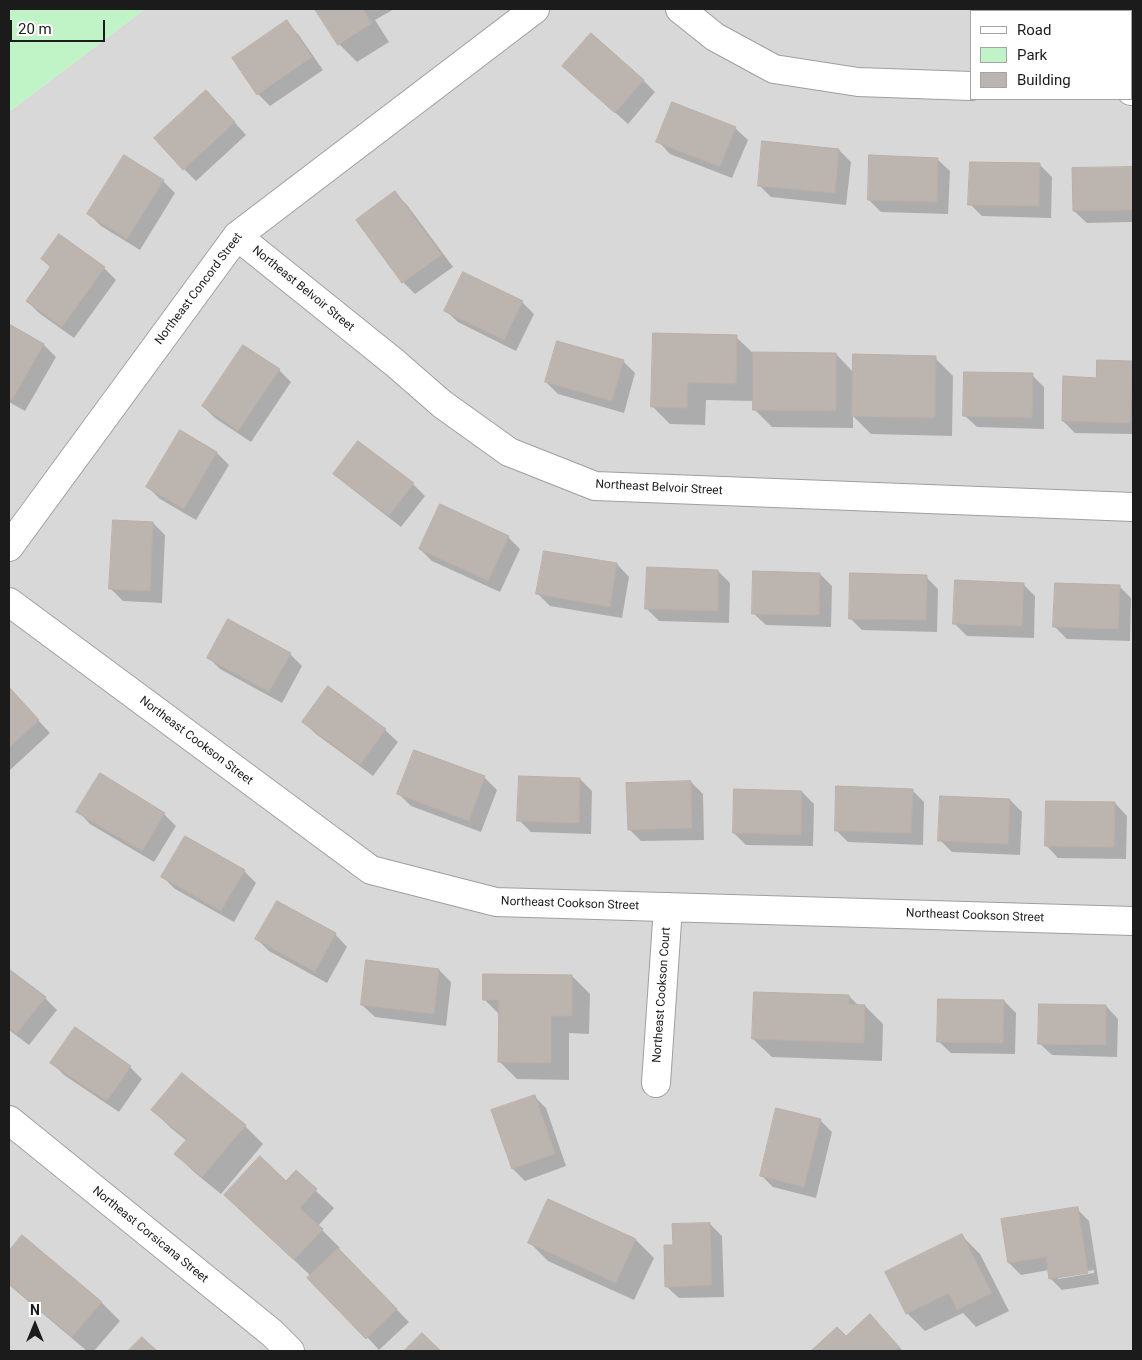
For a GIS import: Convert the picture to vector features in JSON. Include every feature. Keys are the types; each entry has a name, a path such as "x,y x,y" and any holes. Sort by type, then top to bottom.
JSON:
{"street":[{"name":"Northeast Concord Street","path":"9,547 237,236 535,9"},
{"path":"680,9 715,37 774,70 858,82 970,86"},
{"name":"Northeast Belvoir Street","path":"237,236 395,363 442,404 509,452 595,486 1133,507"},
{"name":"Northeast Cookson Street","path":"9,602 371,870 496,902 1133,921"},
{"name":"Northeast Cookson Court","path":"656,1083 668,906"},
{"name":"Northeast Corsicana Street","path":"9,1120 272,1333 290,1351"}],"shaded area":[{"path":"145,9 1133,9 1133,1351 9,1351 9,112"}],"green space":[{"path":"9,9 145,9 9,112"}],"building":[{"path":"315,9 363,9 372,23 338,45"},
{"path":"287,20 312,57 257,95 232,58"},
{"path":"591,33 644,80 615,113 562,66"},
{"path":"206,90 235,122 183,170 154,138"},
{"path":"672,102 736,127 720,167 656,142"},
{"path":"762,141 839,149 835,193 758,186"},
{"path":"124,155 164,180 127,239 87,214"},
{"path":"869,155 938,158 937,202 868,200"},
{"path":"970,162 1040,163 1039,206 968,205"},
{"path":"1133,167 1133,210 1073,211 1072,168"},
{"path":"395,191 442,255 402,283 356,220"},
{"path":"59,234 105,267 62,327 26,301 51,266 41,259"},
{"path":"463,272 523,301 504,340 444,311"},
{"path":"9,324 44,344 12,400 9,398"},
{"path":"653,333 737,335 736,384 688,382 687,408 651,407"},
{"path":"557,341 624,360 612,401 545,382"},
{"path":"243,345 280,369 238,431 202,406"},
{"path":"753,352 836,353 836,411 753,410"},
{"path":"853,354 936,356 935,418 852,416"},
{"path":"1097,360 1132,361 1130,423 1062,421 1063,376 1096,378"},
{"path":"964,372 1033,373 1032,418 963,416"},
{"path":"180,430 217,452 184,509 146,487"},
{"path":"358,441 414,483 389,516 333,474"},
{"path":"440,504 509,536 488,581 419,549"},
{"path":"113,520 153,522 150,591 109,589"},
{"path":"544,551 617,563 610,607 536,594"},
{"path":"647,567 718,570 718,611 645,609"},
{"path":"753,571 820,573 819,615 752,614"},
{"path":"850,573 927,575 926,620 849,619"},
{"path":"955,580 1024,583 1022,626 953,624"},
{"path":"1055,583 1120,585 1118,629 1053,627"},
{"path":"228,619 291,653 269,692 207,658"},
{"path":"328,686 386,729 360,765 302,722"},
{"path":"9,687 39,720 9,748"},
{"path":"414,750 485,776 469,821 397,794"},
{"path":"100,773 165,813 142,851 76,812"},
{"path":"519,776 580,778 579,823 517,821"},
{"path":"691,781 692,828 628,830 626,783"},
{"path":"836,786 913,789 911,833 835,831"},
{"path":"734,789 802,791 801,835 733,833"},
{"path":"940,796 1010,799 1008,844 938,841"},
{"path":"1046,801 1115,802 1114,847 1045,846"},
{"path":"185,836 245,870 221,911 161,877"},
{"path":"277,901 336,933 315,972 255,939"},
{"path":"366,960 439,969 434,1014 361,1005"},
{"path":"9,969 46,997 16,1034 9,1028"},
{"path":"483,974 572,975 572,1016 551,1016 551,1063 498,1062 499,1000 483,1000"},
{"path":"754,992 849,995 849,1004 865,1005 864,1043 752,1039"},
{"path":"938,999 1004,1000 1003,1043 937,1042"},
{"path":"1039,1004 1106,1005 1106,1045 1038,1044"},
{"path":"75,1027 131,1066 107,1101 50,1063"},
{"path":"182,1073 246,1125 202,1177 174,1154 187,1139 151,1110"},
{"path":"535,1095 555,1154 512,1169 491,1110"},
{"path":"776,1108 821,1119 804,1187 760,1176"},
{"path":"260,1156 286,1181 296,1170 317,1189 300,1208 323,1229 294,1260 224,1195"},
{"path":"548,1199 636,1239 616,1283 528,1243"},
{"path":"1078,1207 1088,1273 1049,1279 1046,1257 1008,1263 1001,1219"},
{"path":"710,1223 712,1285 665,1287 664,1245 673,1245 672,1224"},
{"path":"962,1234 992,1293 957,1310 949,1293 906,1314 885,1272"},
{"path":"22,1235 102,1302 72,1337 9,1284 9,1251"},
{"path":"338,1248 397,1309 366,1339 307,1278"},
{"path":"870,1314 899,1347 895,1351 811,1351 837,1327 846,1336"},
{"path":"422,1333 441,1351 404,1351"},
{"path":"142,1337 157,1351 128,1351"}]}
